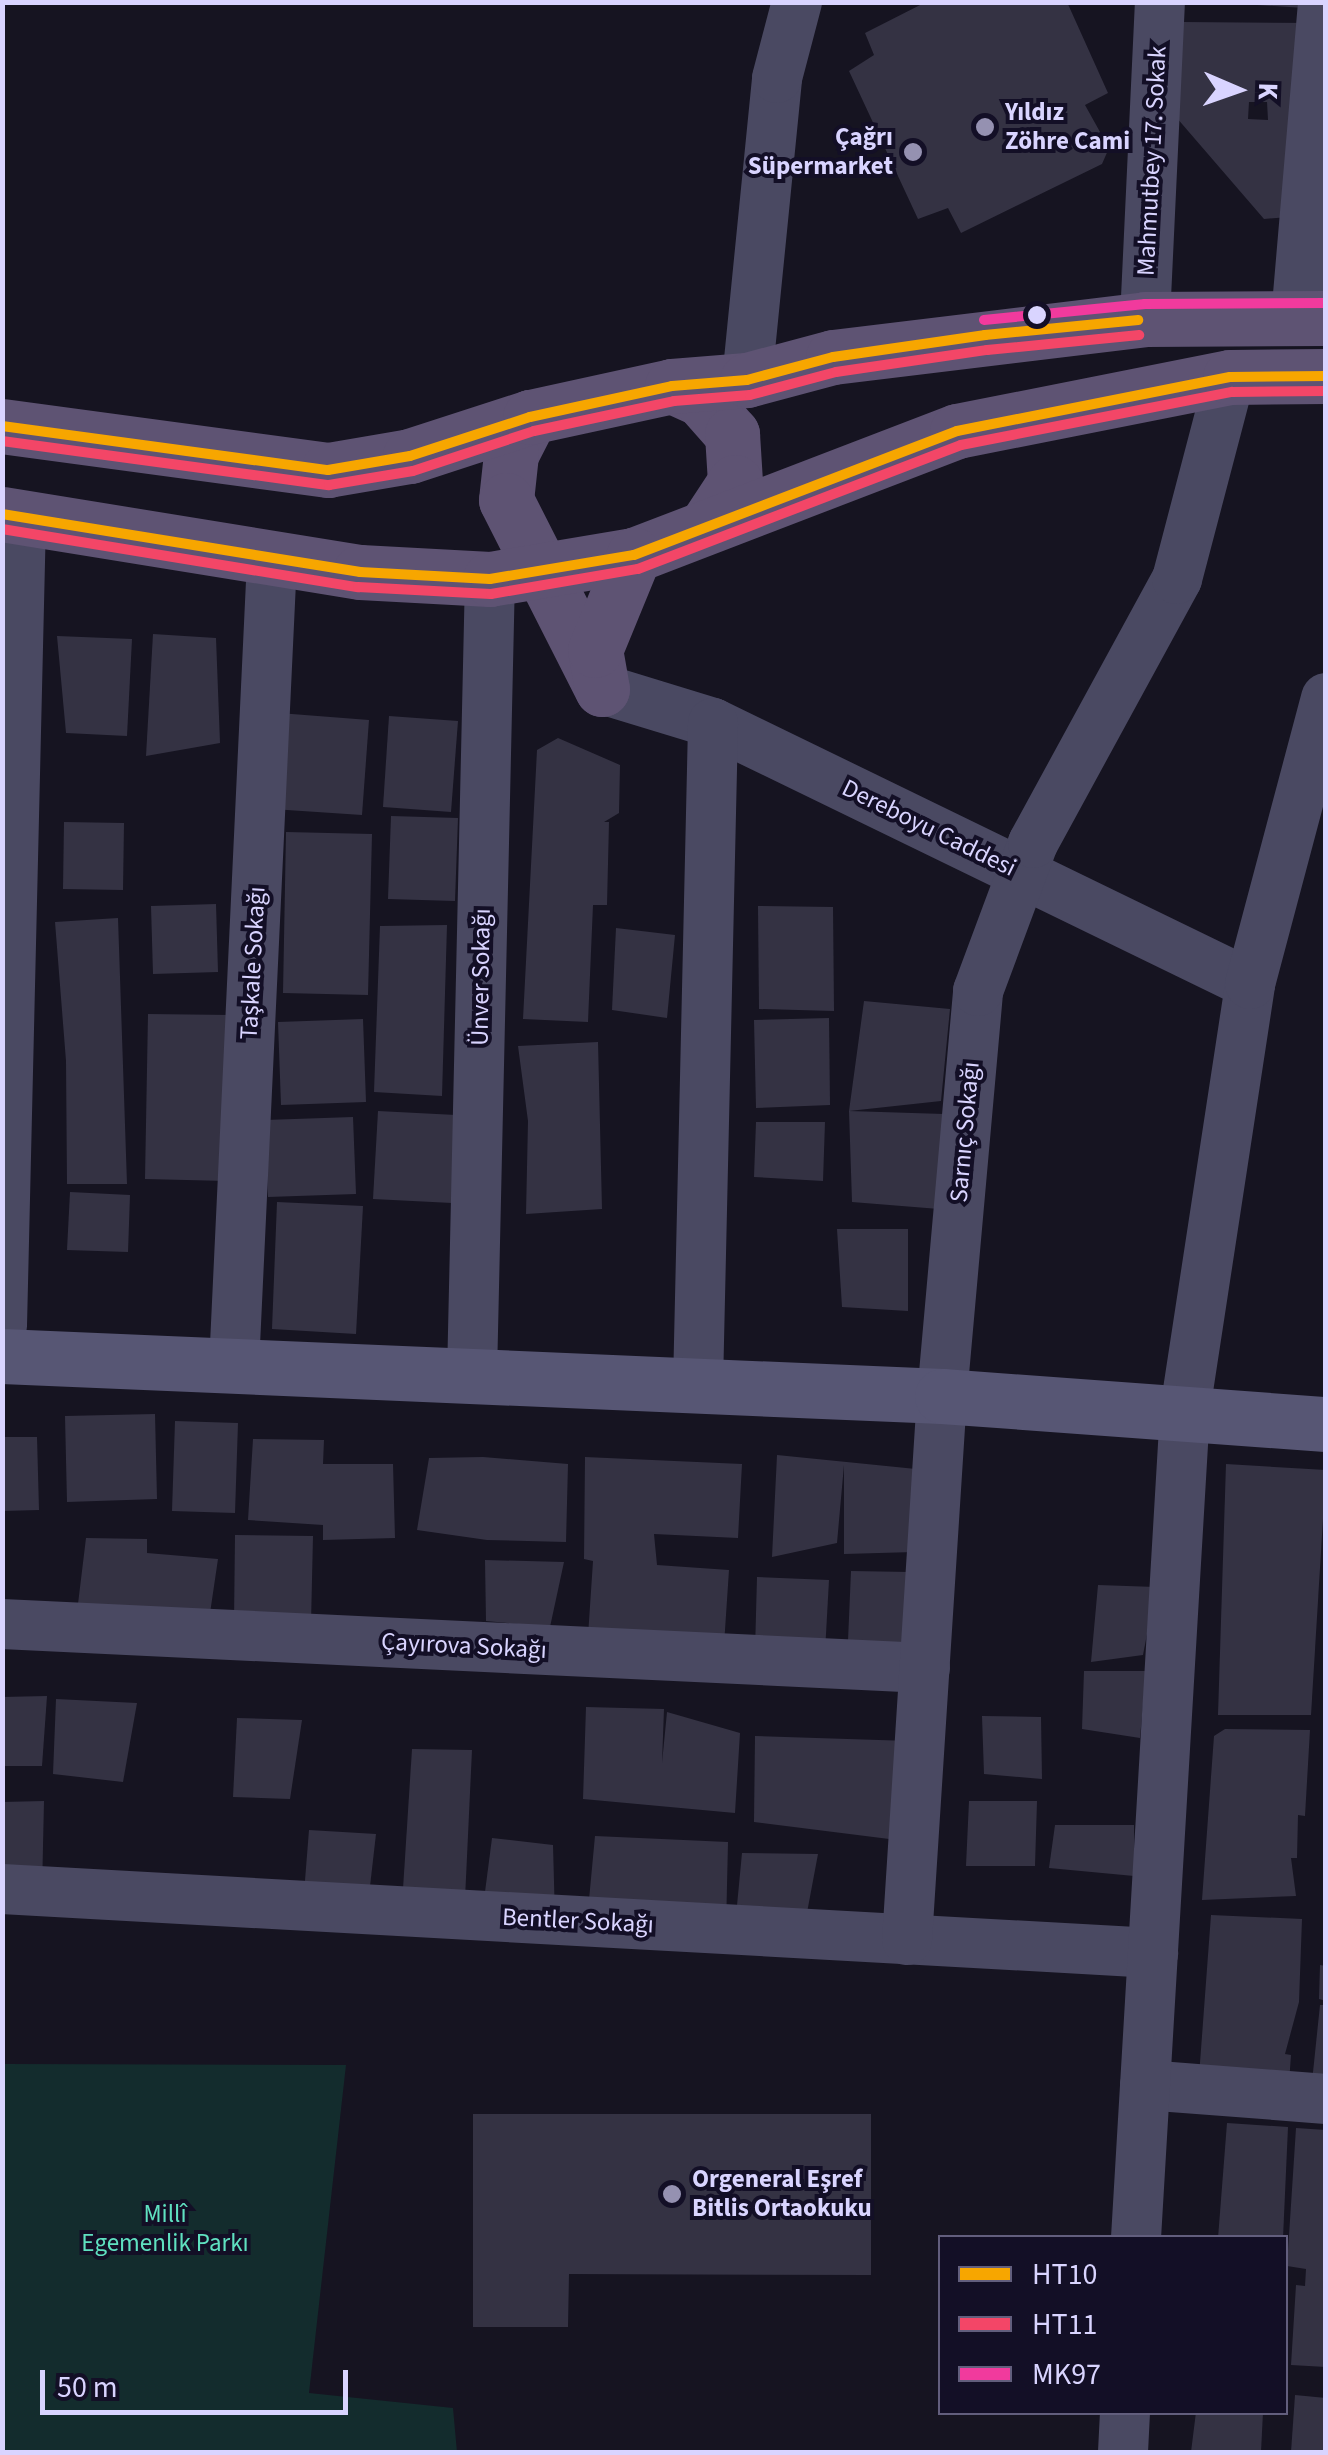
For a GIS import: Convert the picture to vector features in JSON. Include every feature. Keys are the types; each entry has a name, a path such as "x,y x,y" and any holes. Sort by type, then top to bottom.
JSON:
{"main road":[{"path":"2,426 328,470 410,456 530,417 672,386 746,380 833,357 1145,319 1311,318"},
{"path":"12,516 272,559 434,580 514,575 634,555 958,432 1230,377 1326,376"},
{"path":"672,386 702,398 732,434 735,482 706,526"},
{"path":"530,417 511,454 505,488 514,575 602,689"},
{"path":"602,689 595,650 634,555"}],"street":[{"path":"746,380 777,78 797,2"},
{"name":"Mahmutbey 17. Sokak","path":"1145,319 1160,2"},
{"path":"1311,318 1323,2"},
{"name":"Sarnıç Sokağı","path":"907,1940 942,1396 978,991 1022,872 1177,579 1230,377"},
{"path":"2,1326 12,516"},
{"name":"Taşkale Sokağı","path":"234,1366 272,559"},
{"name":"Ünver Sokağı","path":"472,1376 514,575"},
{"name":"Dereboyu Caddesi","path":"602,689 713,723 1250,984"},
{"path":"1136,2235 1185,1410 1250,984 1326,698"},
{"path":"698,1386 713,723"},
{"path":"2,1356 942,1396 1185,1410 1326,1424"},
{"name":"Çayırova Sokağı","path":"2,1624 924,1668"},
{"name":"Bentler Sokağı","path":"2,1889 1152,1953"},
{"path":"1144,2085 1326,2099"},
{"path":"1123,2452 1125,2415"}],"green space":[{"name":"Millî Egemenlik Parkı","path":"3,2064 346,2065 309,2393 453,2408 457,2452 3,2452"}],"building":[{"name":"Yıldız Zöhre Cami","path":"926,2 1067,2 1108,93 1085,105 1109,148 1102,164 961,233 948,208 918,219 849,71 874,55 865,33"},
{"path":"1212,2 1321,2 1320,9"},
{"path":"1182,22 1319,23 1301,216 1264,219 1176,117","holes":["1249,102 1267,102 1268,120 1248,119"]},
{"path":"153,634 216,638 220,743 146,756"},
{"path":"57,636 132,639 127,736 66,733"},
{"path":"279,713 369,720 362,815 272,809"},
{"path":"389,716 458,721 451,812 383,807"},
{"path":"558,738 620,765 619,813 604,822 609,822 607,905 593,905 588,1022 523,1019 537,750"},
{"path":"391,816 458,818 455,901 388,899"},
{"path":"64,822 124,823 123,890 63,889"},
{"path":"286,832 372,834 368,995 283,993"},
{"path":"216,904 218,972 153,974 151,906"},
{"path":"758,906 833,907 834,1011 759,1009"},
{"path":"118,918 127,1184 67,1184 66,1061 55,922"},
{"path":"447,925 442,1096 374,1092 380,926"},
{"path":"616,928 675,935 667,1018 612,1010"},
{"path":"864,1001 950,1009 941,1101 849,1111"},
{"path":"148,1014 231,1015 227,1181 145,1179"},
{"path":"829,1018 830,1105 756,1108 754,1020"},
{"path":"363,1019 366,1102 281,1105 278,1022"},
{"path":"598,1042 602,1209 526,1214 528,1121 518,1046"},
{"path":"378,1111 456,1115 452,1203 373,1199"},
{"path":"849,1111 944,1114 939,1209 852,1202"},
{"path":"353,1117 356,1194 268,1197 265,1120"},
{"path":"756,1122 825,1122 823,1181 754,1177"},
{"path":"70,1192 130,1195 128,1252 67,1250"},
{"path":"277,1202 363,1206 356,1334 272,1329"},
{"path":"837,1229 908,1229 908,1311 842,1307"},
{"path":"155,1414 157,1499 67,1502 65,1416"},
{"path":"175,1421 238,1423 235,1513 172,1511"},
{"path":"2,1437 37,1437 39,1510 2,1511"},
{"path":"253,1439 324,1440 323,1464 393,1464 395,1538 323,1540 323,1525 248,1520"},
{"path":"777,1455 916,1469 914,1552 844,1554 844,1465 837,1543 772,1557"},
{"path":"483,1457 568,1464 566,1542 487,1540 417,1530 429,1458"},
{"path":"585,1457 742,1464 738,1538 654,1534 657,1565 729,1570 724,1645 588,1636 593,1561 584,1559"},
{"path":"1226,1464 1326,1470 1311,1715 1218,1715"},
{"path":"235,1535 313,1536 311,1623 234,1622"},
{"path":"86,1538 147,1539 147,1553 218,1559 209,1620 77,1612"},
{"path":"485,1560 564,1562 550,1627 486,1621"},
{"path":"851,1571 910,1572 910,1658 847,1664"},
{"path":"757,1577 829,1580 825,1652 755,1651"},
{"path":"1098,1585 1156,1587 1143,1655 1091,1662"},
{"path":"1084,1671 1146,1671 1140,1738 1082,1729"},
{"path":"47,1696 42,1766 2,1766 2,1697"},
{"path":"56,1699 137,1703 123,1782 53,1774"},
{"path":"586,1707 664,1709 662,1763 667,1712 740,1733 735,1813 583,1799"},
{"path":"982,1716 1041,1717 1042,1779 984,1774"},
{"path":"237,1718 302,1720 290,1799 233,1797"},
{"path":"1225,1729 1310,1730 1305,1816 1298,1815 1297,1858 1291,1858 1296,1896 1202,1900 1214,1736"},
{"path":"755,1736 910,1741 913,1842 754,1822"},
{"path":"412,1749 472,1750 465,1899 403,1889"},
{"path":"44,1801 42,1891 2,1889 2,1802"},
{"path":"969,1801 1037,1801 1035,1866 966,1866"},
{"path":"1055,1825 1134,1825 1134,1876 1049,1868"},
{"path":"309,1830 376,1834 369,1895 304,1893"},
{"path":"595,1836 728,1842 726,1929 587,1921"},
{"path":"492,1838 553,1845 555,1919 482,1915"},
{"path":"742,1853 818,1854 806,1918 736,1916"},
{"path":"1211,1915 1302,1919 1299,2002 1285,2054 1291,2055 1289,2083 1199,2076"},
{"path":"1320,1965 1326,1966 1326,2001 1319,1999"},
{"path":"1320,2005 1326,2005 1326,2085 1312,2082"},
{"name":"Orgeneral Eşref Bitlis Ortaokuku","path":"473,2114 871,2114 871,2275 569,2274 568,2327 473,2327"},
{"path":"1227,2123 1288,2127 1283,2235 1218,2235"},
{"path":"1296,2128 1326,2130 1326,2367 1291,2365 1296,2285 1305,2286 1306,2269 1288,2266"},
{"path":"1295,2395 1326,2398 1326,2452 1291,2452"},
{"path":"1196,2415 1263,2415 1261,2452 1191,2452"}],"transit line":[{"name":"MK97","path":"984,320 1145,304 1326,303"},
{"name":"HT10","path":"2,426 328,470 410,456 530,417 672,386 747,380 833,357 985,335 1138,320"},
{"name":"HT11","path":"2,441 329,485 413,471 534,431 674,401 750,395 836,372 987,350 1139,335"},
{"name":"HT10","path":"2,514 360,572 490,579 634,555 957,431 1230,377 1326,376"},
{"name":"HT11","path":"2,529 358,587 491,594 638,569 961,445 1232,392 1326,391"}],"place":[{"name":"Yıldız Zöhre Cami","path":"985,127"},
{"name":"Çağrı Süpermarket","path":"913,152"},
{"name":"Orgeneral Eşref Bitlis Ortaokuku","path":"672,2194"}]}
